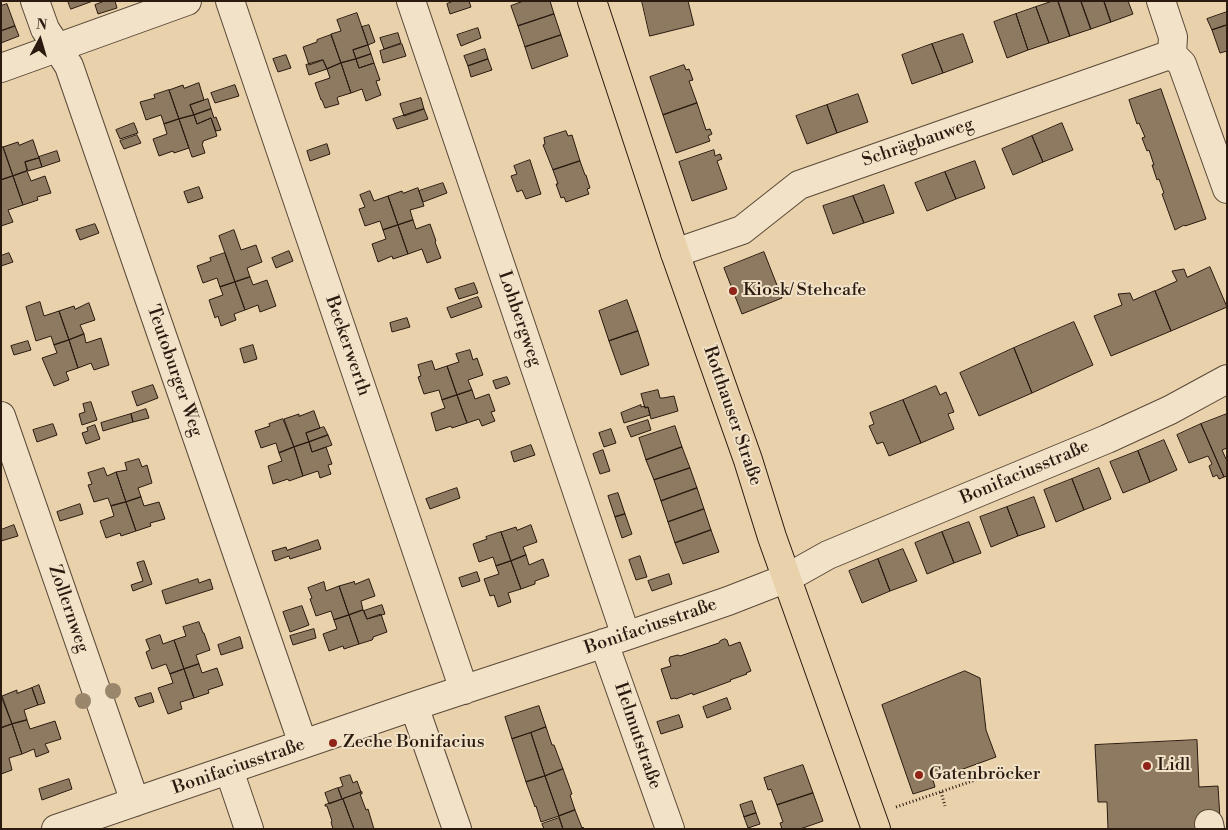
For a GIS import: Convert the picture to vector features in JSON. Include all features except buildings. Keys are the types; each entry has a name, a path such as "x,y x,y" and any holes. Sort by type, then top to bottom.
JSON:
{"main road":[{"name":"Rotthauser Straße","path":"592,1 675,253 876,829"}],"street":[{"name":"Teutoburger Weg","path":"35,1 45,29 69,66 303,744"},
{"path":"1,68 187,1"},
{"name":"Beekerwerth","path":"230,1 464,690"},
{"name":"Lohbergweg","path":"411,1 615,640"},
{"path":"1161,1 1173,37 1172,54 1182,64 1227,189"},
{"name":"Schrägbauweg","path":"675,253 742,230 800,185 1172,54"},
{"name":"Bonifaciusstraße","path":"56,829 414,706 615,640 756,590 787,578 828,555 1134,427 1227,379"},
{"name":"Zollernweg","path":"1,416 136,802"},
{"name":"Helmutstraße","path":"615,640 670,829"},
{"path":"414,706 456,829"},
{"path":"229,770 249,829"}],"path":[{"path":"916,800 990,775 1010,774"},
{"path":"941,792 945,806"}],"place":[{"name":"Kiosk/ Stehcafe","path":"733,291"},
{"name":"Zeche Bonifacius","path":"333,743"},
{"name":"Lidl","path":"1147,766"},
{"name":"Gatenbröcker","path":"919,775"}]}
